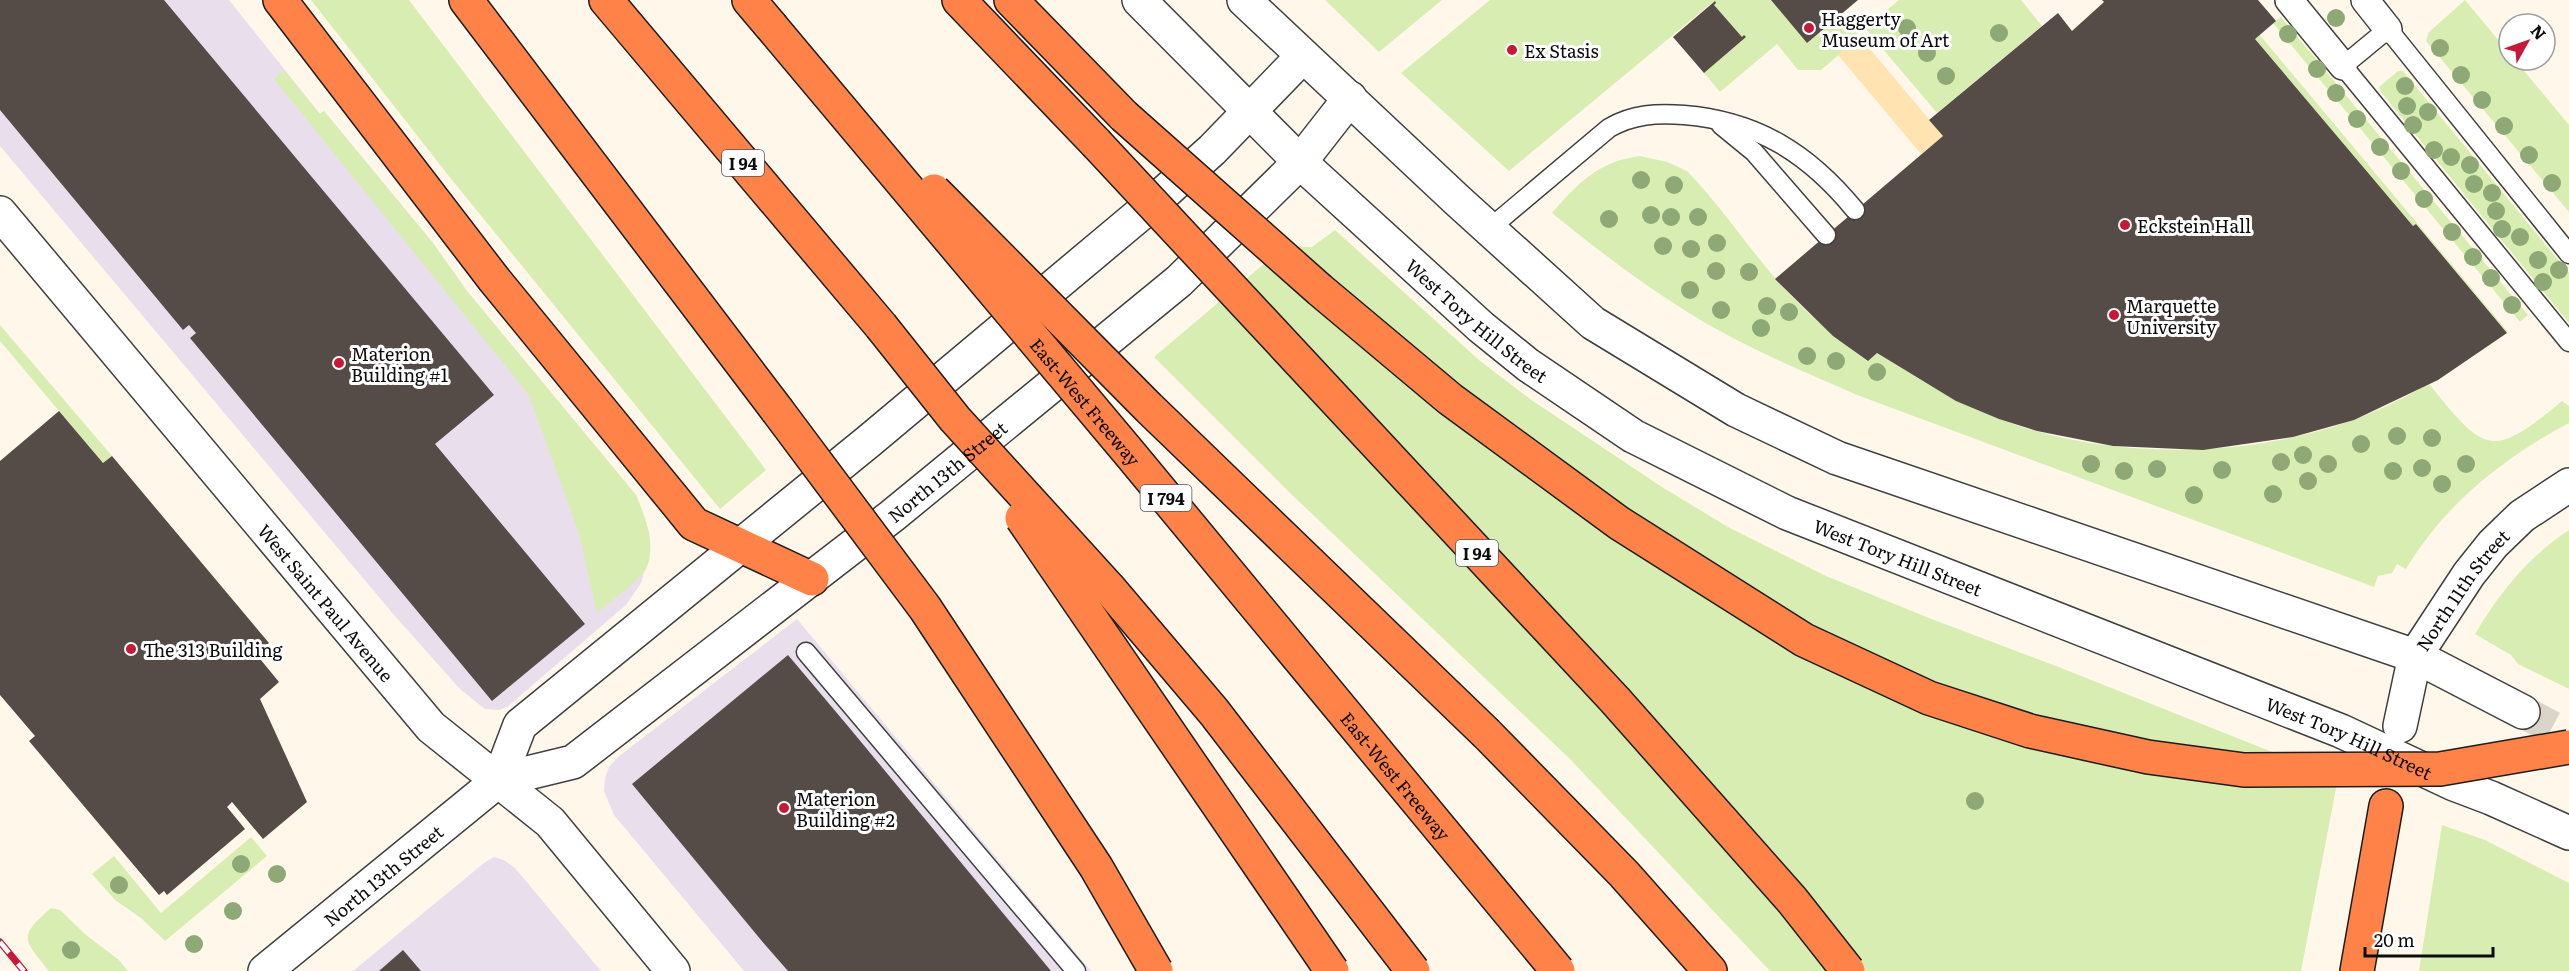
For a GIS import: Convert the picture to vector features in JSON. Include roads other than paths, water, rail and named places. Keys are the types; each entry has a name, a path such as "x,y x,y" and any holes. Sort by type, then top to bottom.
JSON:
{"highway":[{"path":"280,0 493,278 694,524 812,579"},
{"path":"466,0 777,410 938,628 1096,867 1156,971"},
{"name":"I 94","path":"606,0 881,326 955,419 1332,971"},
{"name":"East-West Freeway","path":"749,0 1198,536 1558,971"},
{"name":"I 94","path":"959,0 1096,143 1614,700 1792,900 1848,971"},
{"path":"1011,0 1124,116 1320,290 1450,399 1610,516 1804,640 1929,698 2030,731 2148,757 2244,770 2440,769 2569,747"},
{"path":"771,26 1149,408 1487,734 1624,874 1710,971"},
{"path":"955,419 1108,587 1214,712 1413,971"},
{"path":"2356,971 2386,806"}],"street":[{"name":"West Tory Hill Street","path":"1139,0 1300,162 1481,327 1528,366 1633,436 1786,513 2341,731 2454,784 2569,833"},
{"path":"1244,0 1593,322 1736,410 1827,453 2415,656 2523,712"},
{"path":"2289,0 2343,66"},
{"path":"2365,0 2388,29"},
{"path":"500,780 520,725 1145,210 1212,150 1304,56"},
{"name":"North 13th Street","path":"265,971 500,780 573,762 892,516 1179,280 1300,162 1350,98"},
{"name":"West Saint Paul Avenue","path":"0,213 431,727 550,822 673,971"},
{"name":"North 11th Street","path":"2400,726 2415,656 2469,574 2493,544 2522,516 2569,485"}],"lane":[{"path":"2569,254 2388,29 2343,66 2569,342"},
{"path":"1490,229 1609,128 1644,115 1677,114 1709,118 1751,129 1787,147 1814,167 1856,210"},
{"path":"1709,118 1726,128 1754,152 1826,235"},
{"path":"806,652 1076,971"}],"tunnel":[{"path":"2523,712 2569,736"}],"railway":[{"path":"0,942 24,971"}],"place":[{"name":"Haggerty Museum of Art","path":"1809,28"},
{"name":"Ex Stasis","path":"1512,50"},
{"name":"Eckstein Hall","path":"2125,225"},
{"name":"Marquette University","path":"2114,315"},
{"name":"Materion Building #1","path":"339,363"},
{"name":"The 313 Building","path":"131,649"},
{"name":"Materion Building #2","path":"784,808"}]}
